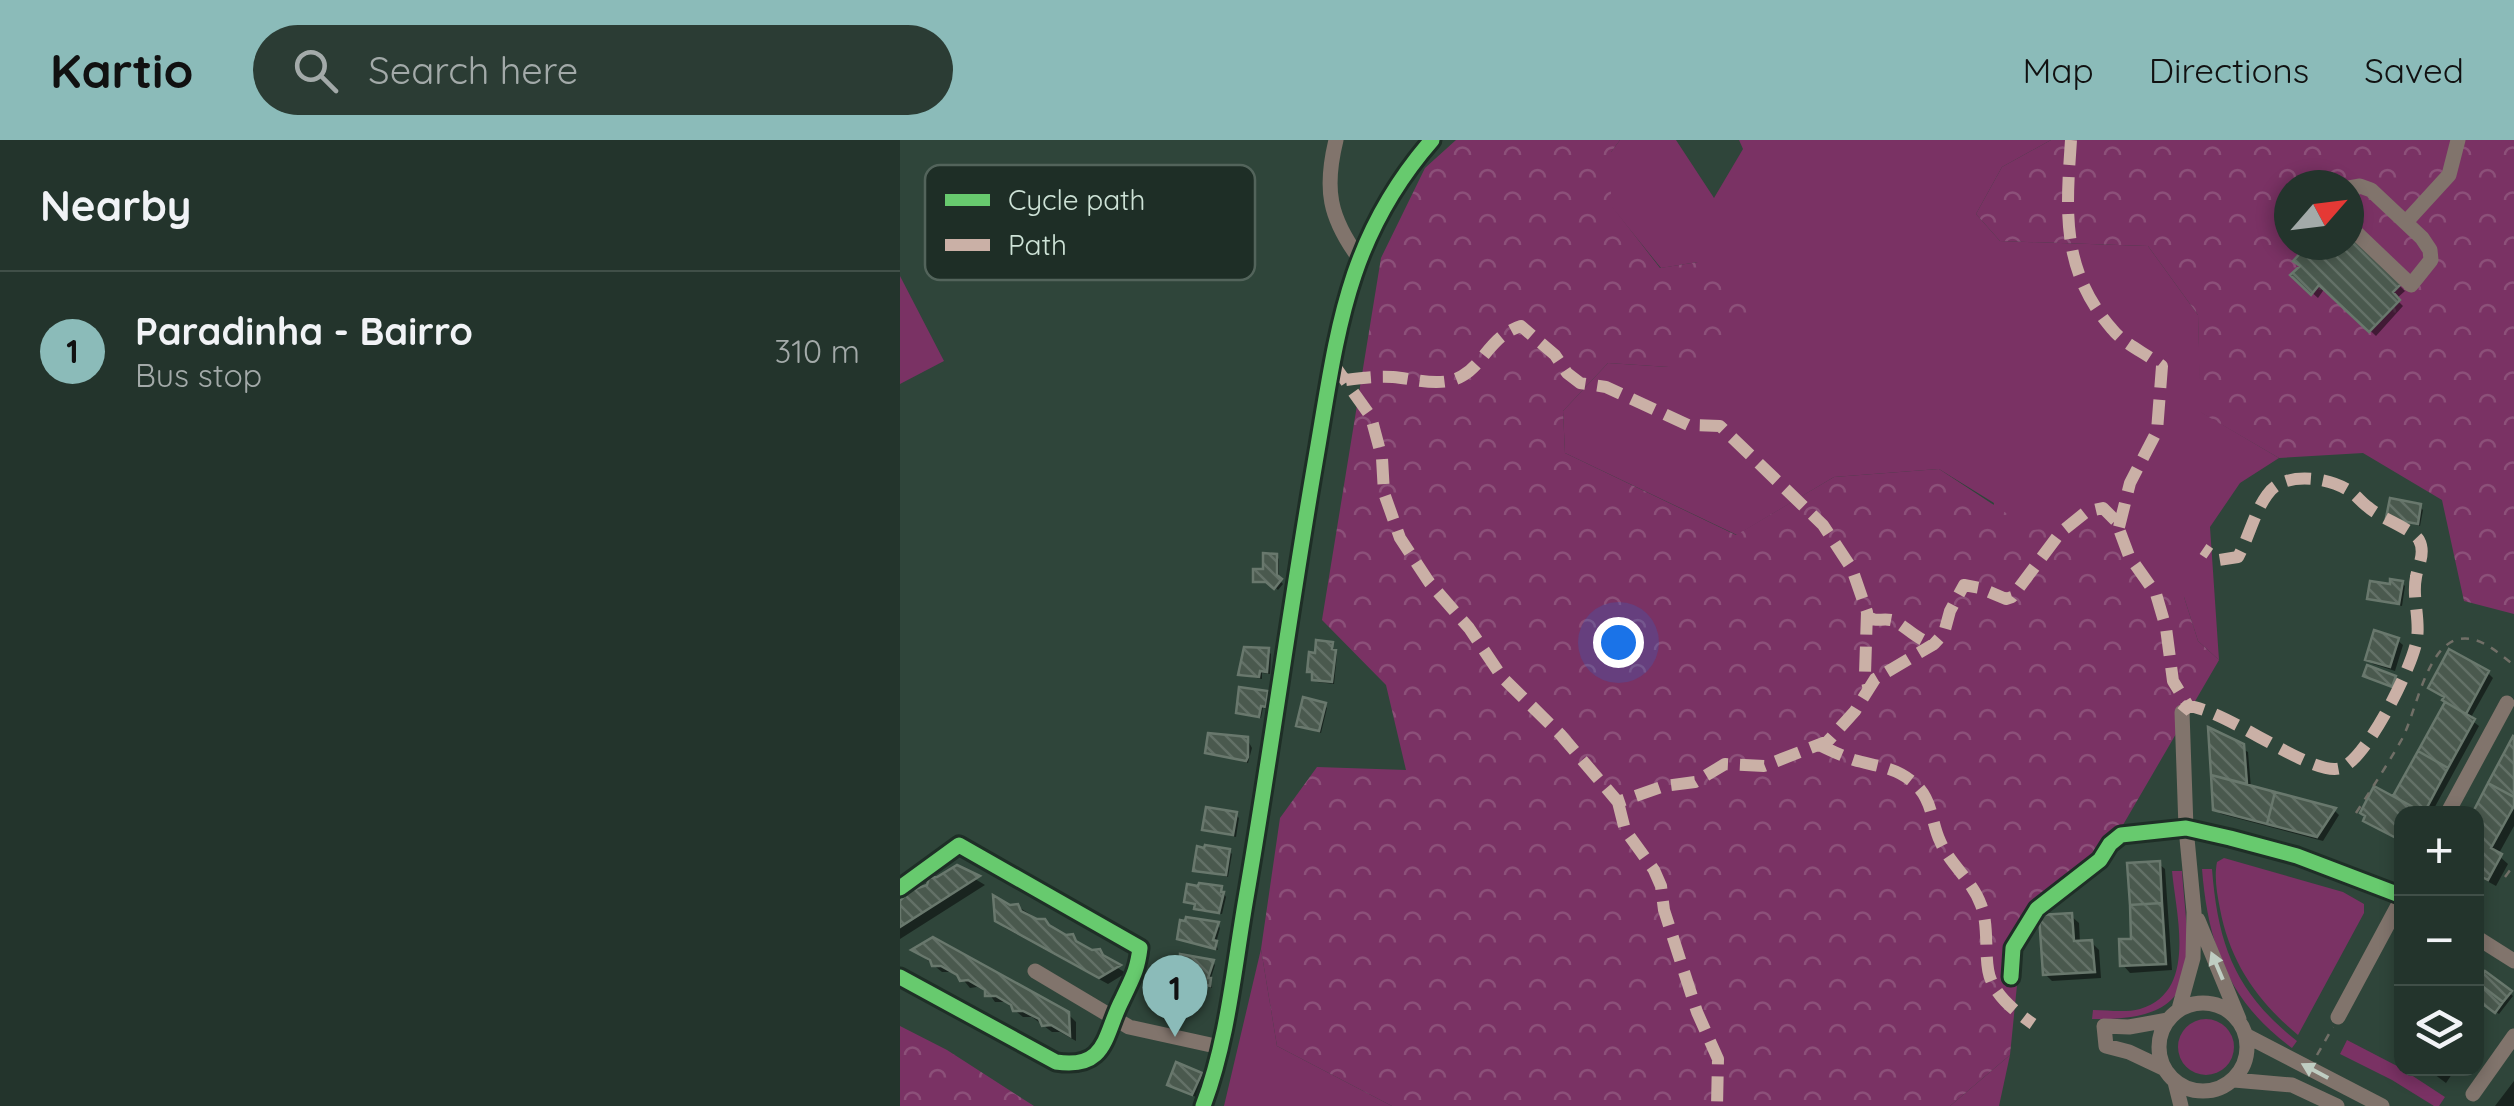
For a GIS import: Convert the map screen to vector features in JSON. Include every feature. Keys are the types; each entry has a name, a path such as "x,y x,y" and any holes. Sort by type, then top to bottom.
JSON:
{"street":[{"path":"1336,140 1329,169 1330,204 1343,236 1359,258"},
{"path":"1203,1106 1220,1047 1332,362 1349,285 1370,230 1398,183 1432,140"},
{"path":"2406,222 2449,175 2458,140"},
{"path":"2364,187 2426,244 2431,255 2428,266 2411,286 2364,241"},
{"path":"2451,806 2508,703"},
{"path":"2182,712 2194,912 2193,958 2159,1044 2182,1106"},
{"path":"2012,977 2013,948 2037,909 2100,860 2121,835 2186,828 2297,856 2399,896"},
{"path":"900,888 960,845 1140,948 1137,974 1119,1004 1117,1019 1099,1050 1074,1065 1056,1062 900,977"},
{"path":"2194,912 2243,1029 2246,1060 2213,1106"},
{"path":"2338,1017 2394,912"},
{"path":"2484,942 2514,961"},
{"path":"1035,971 1130,1027 1220,1047"},
{"path":"2338,1106 2292,1084 2228,1084 2198,1092 2129,1052 2106,1046 2104,1026 2130,1027 2205,1002 2218,1005 2243,1029 2382,1106"},
{"path":"2472,1094 2514,1036"}],"path":[{"path":"2356,813 2404,736 2424,680 2444,648 2460,638 2473,639 2514,664"},
{"path":"2505,878 2514,866"},
{"path":"2310,1069 2338,1017"}],"green space":[{"path":"1456,140 1620,140 1611,152 1611,205 1660,268 1698,262 1744,279 1753,306 1748,341 1669,367 1608,363 1563,411 1565,453 1736,535 1834,477 1939,469 2032,530 2102,524 2184,597 2198,641 2219,660 2095,873 2022,935 2010,1055 1950,1106 1392,1106 1277,1046 1261,949 1280,818 1317,767 1406,770 1386,685 1322,620 1381,258 1425,168"},
{"path":"1620,140 1676,140 1714,198 1743,149 1739,140 2051,140 2002,167 1976,214 2000,241 2148,246 2198,315 2201,412 2279,458 2240,483 2210,527 2219,660 2198,641 2184,597 1980,588 1994,503 1939,469 1834,477 1737,535 1565,453 1563,411 1608,363 1669,367 1698,262 1661,268 1610,205 1611,152"},
{"path":"2051,140 2514,140 2514,614 2464,601 2442,500 2363,453 2279,458 2200,412 2198,315 2148,246 2000,241 1976,214 2002,167"},
{"path":"900,276 944,361 900,384"},
{"path":"2224,858 2343,892 2364,904 2364,913 2298,1035 2258,994 2238,963 2216,886 2217,862"},
{"path":"2202,869 2212,869 2225,944 2244,985 2297,1041 2292,1048 2252,1011 2226,970 2210,923"},
{"path":"2172,871 2182,871 2187,932 2184,980 2174,997 2157,1010 2130,1017 2092,1019 2093,1010 2140,1009 2158,1000 2170,986 2179,950"},
{"path":"1261,949 1277,1046 1392,1106 1224,1106"},
{"path":"2206,1019 2226,1027 2234,1047 2226,1067 2206,1075 2186,1067 2178,1047 2186,1027"},
{"path":"900,1026 947,1050 1034,1106 900,1106"},
{"path":"2347,1040 2394,1064 2394,1076 2413,1076 2445,1097 2439,1106 2434,1106 2340,1054"},
{"path":"2010,1055 1999,1106 1950,1106"}],"building":[{"path":"2364,247 2401,284 2393,292 2400,300 2369,332 2319,285 2311,295 2290,275 2300,266 2293,261 2364,260"},
{"path":"2390,498 2421,504 2418,524 2386,518"},
{"path":"1263,553 1277,554 1277,575 1282,579 1274,589 1266,582 1253,582 1253,569 1263,569"},
{"path":"2390,579 2403,581 2399,604 2367,599 2370,581 2390,584"},
{"path":"2374,630 2399,638 2390,667 2365,660"},
{"path":"1316,640 1333,642 1332,649 1336,650 1332,682 1312,680 1312,672 1307,672 1309,652 1315,653"},
{"path":"1244,647 1269,648 1267,672 1260,671 1259,677 1238,675"},
{"path":"2449,649 2489,671 2466,714 2428,688"},
{"path":"2367,665 2396,676 2392,687 2363,676"},
{"path":"1239,687 1268,691 1266,707 1261,706 1259,717 1236,713"},
{"path":"1303,697 1326,703 1319,731 1296,726"},
{"path":"2445,702 2475,719 2448,768 2418,751"},
{"path":"2208,727 2244,744 2247,784 2211,775"},
{"path":"1208,733 1248,737 1246,761 1205,753"},
{"path":"2514,737 2514,797 2488,783"},
{"path":"2418,751 2448,768 2428,806 2411,806 2393,796"},
{"path":"2211,775 2275,792 2267,824 2213,810"},
{"path":"2488,783 2514,797 2514,806 2491,848 2502,854 2488,880 2484,878 2484,806 2476,806"},
{"path":"2374,786 2411,806 2394,806 2394,837 2363,821 2365,816 2360,813"},
{"path":"2275,792 2336,808 2317,837 2267,824"},
{"path":"1206,807 1237,812 1233,835 1202,830"},
{"path":"1197,846 1230,849 1226,875 1193,871"},
{"path":"2160,861 2162,903 2130,905 2127,863"},
{"path":"957,865 980,876 900,927 900,901 909,891 927,885 929,878"},
{"path":"1187,884 1222,886 1219,913 1194,909 1195,904 1184,902"},
{"path":"993,895 1010,905 1018,904 1021,911 1045,919 1066,935 1073,934 1076,941 1092,950 1100,949 1121,965 1099,978 995,921"},
{"path":"2162,903 2166,964 2120,966 2119,939 2131,939 2130,905"},
{"path":"2072,913 2074,941 2092,940 2095,972 2043,975 2039,915"},
{"path":"1186,917 1219,922 1213,940 1217,941 1215,949 1177,939 1180,920 1185,921"},
{"path":"933,937 1069,1012 1070,1036 1051,1025 1042,1026 1039,1019 1023,1011 1013,1011 1011,1005 996,996 985,996 985,990 968,980 960,981 941,966 932,966 930,960 911,950"},
{"path":"1180,954 1214,960 1208,978 1210,986 1172,977 1175,957 1180,958"},
{"path":"2484,972 2512,991 2503,1002 2484,987"},
{"path":"2484,987 2503,1002 2495,1013 2484,1005"},
{"path":"1176,1062 1202,1073 1192,1095 1167,1085"}],"marked path":[{"path":"2071,140 2068,216 2070,240 2083,285 2117,335 2162,366 2157,431 2130,483 2119,527"},
{"path":"1346,380 1454,380 1470,371 1502,336 1521,326 1580,383 1606,387 1688,425 1720,426 1823,525 1852,569 1867,612 1865,674 1869,690"},
{"path":"1332,362 1371,417 1382,458 1384,493 1400,538 1502,677 1560,734 1618,802 1664,786 1695,782 1725,764 1764,766 1828,741 1855,711 1875,679 1934,644 1944,633 1964,585 2006,599 2012,597 2060,533 2086,512 2103,508 2116,521 2129,556 2156,594 2166,628 2173,681 2192,712"},
{"path":"2182,712 2187,706 2204,710 2310,763 2341,768 2363,748 2387,710 2417,638 2415,585 2422,554 2419,540 2342,487 2307,478 2284,482 2274,487 2262,502 2238,557 2219,560 2203,549"},
{"path":"1867,616 1895,621 1934,644"},
{"path":"1819,745 1895,771 1922,791 1944,850 1981,905 1994,987 2033,1024"},
{"path":"1618,802 1625,830 1661,886 1664,910 1697,1012 1718,1059 1717,1106"}],"cycle path":[{"path":"1203,1106 1219,1055 1229,1003 1338,332 1362,253 1380,215 1432,140"},
{"path":"2011,977 2013,948 2037,909 2100,860 2121,835 2186,828 2297,856 2394,893"},
{"path":"900,888 959,845 1140,948 1134,975 1102,1047 1086,1060 1073,1063 1056,1062 900,977"}],"place":[{"name":"Paradinha - Bairro","path":"1175,1037"}]}
